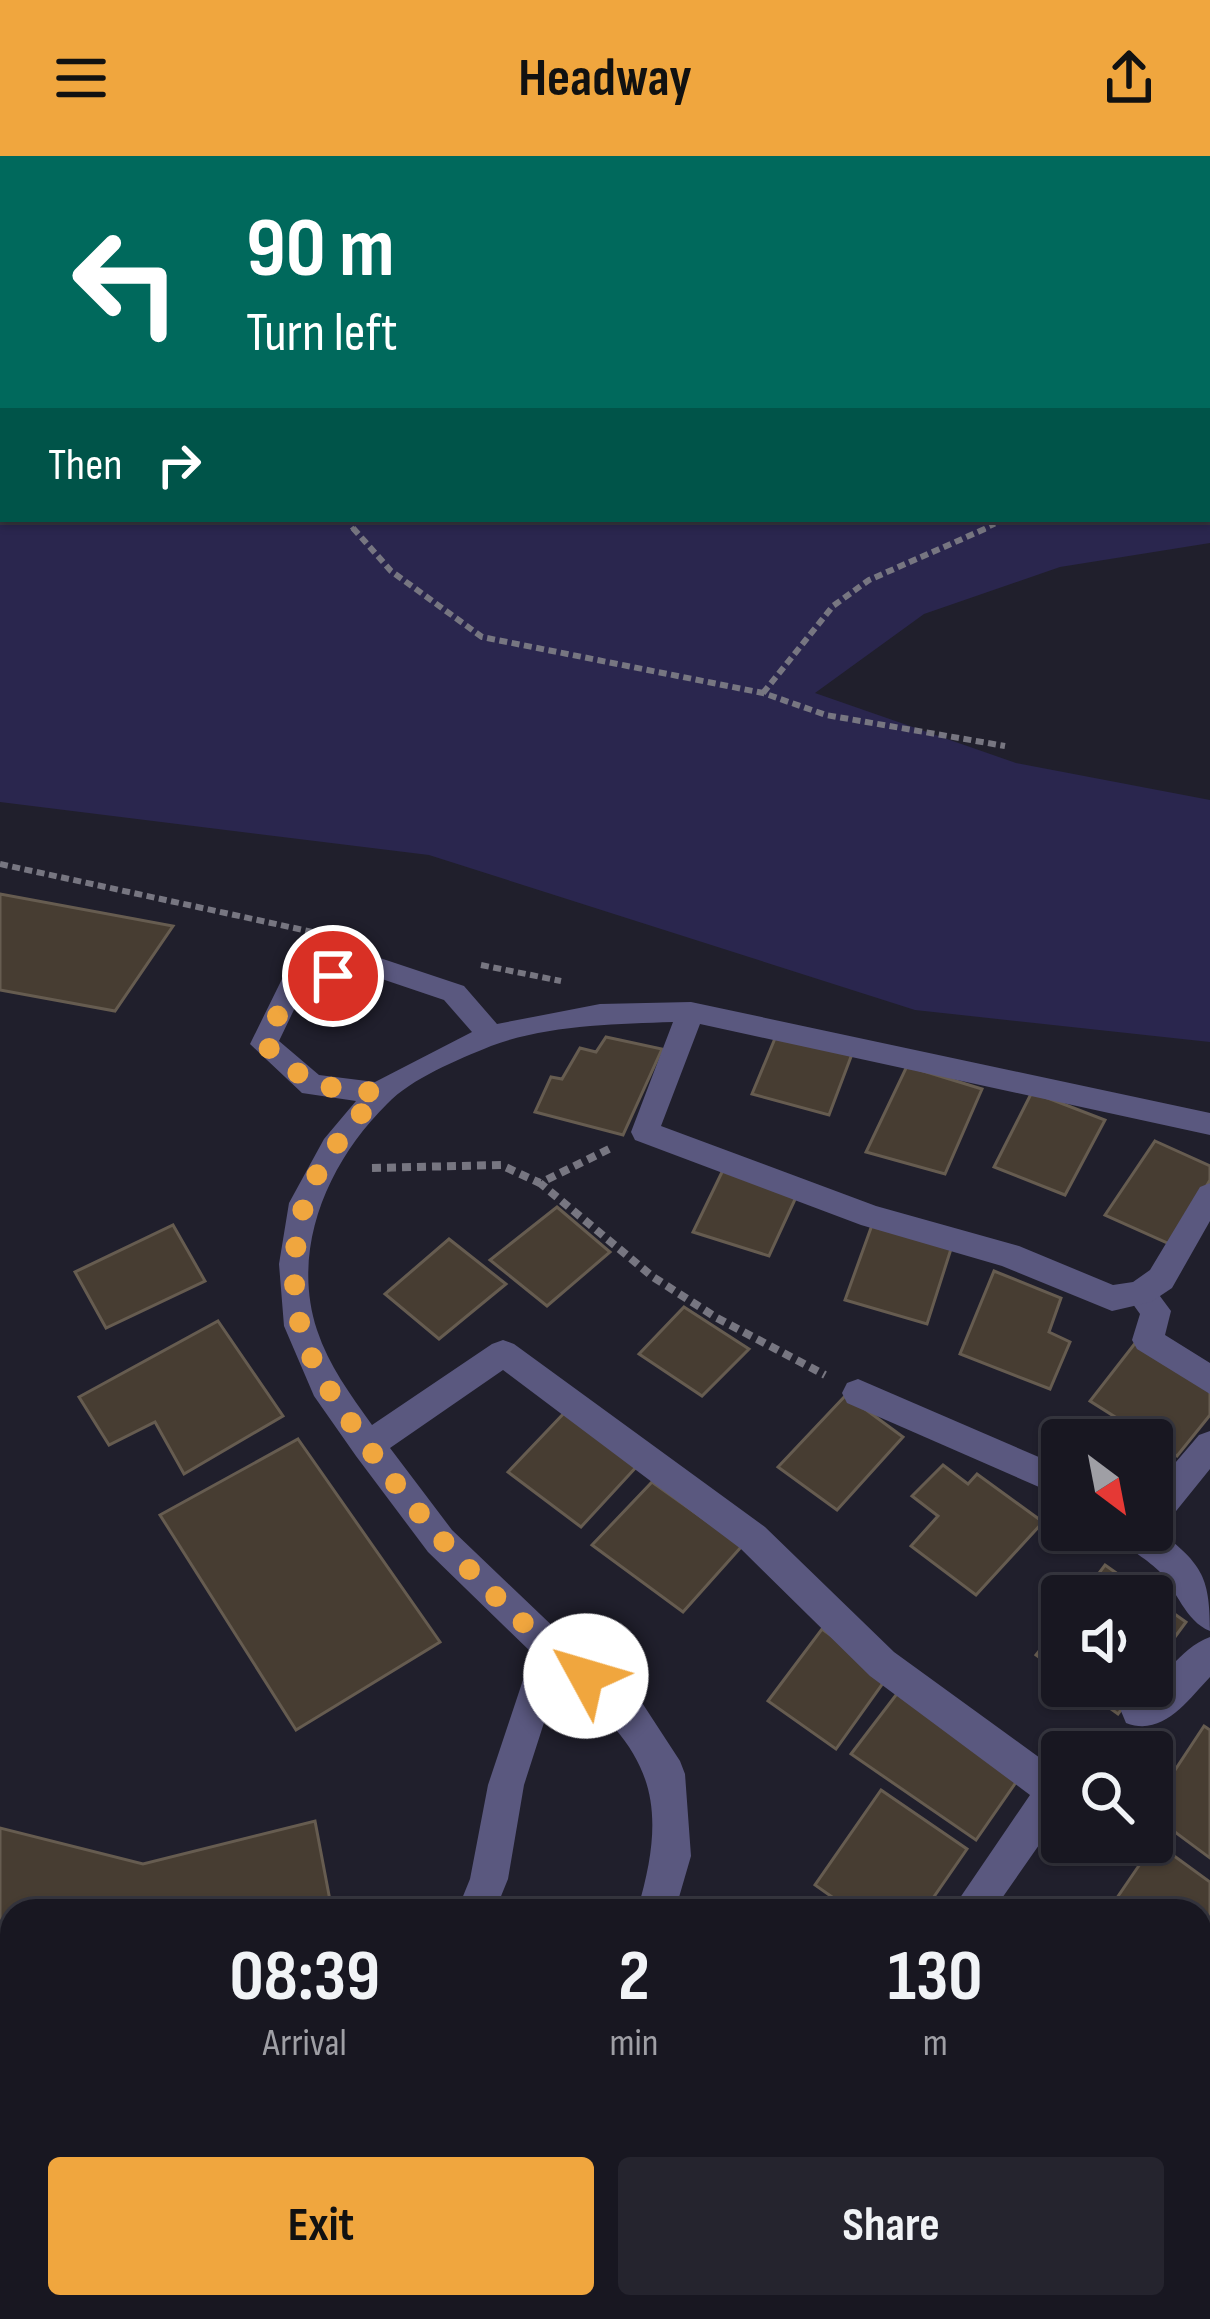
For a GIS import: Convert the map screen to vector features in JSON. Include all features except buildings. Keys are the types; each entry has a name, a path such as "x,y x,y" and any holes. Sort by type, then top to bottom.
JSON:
{"street":[{"path":"379,1093 312,1085 264,1044 292,986 374,966 454,993 491,1035"},
{"path":"691,1012 645,1132 872,1217 1008,1255 1112,1298 1140,1293 1161,1279 1210,1195"},
{"path":"659,1899 672,1856 667,1774 622,1704 550,1648 440,1541 325,1386 300,1326 294,1264 304,1203 334,1147 379,1093 432,1060 491,1035 600,1014 691,1012 1210,1124"},
{"path":"1140,1293 1156,1311 1148,1340 1210,1380"},
{"path":"367,1445 502,1353 753,1538 882,1664 1055,1791 978,1899"},
{"path":"858,1393 1041,1473"},
{"path":"1173,1488 1210,1445"},
{"path":"1162,1551 1210,1615"},
{"path":"481,1899 489,1880 506,1785 550,1648"},
{"path":"1139,1711 1157,1707 1210,1653"}],"path":[{"path":"348,522 391,571 482,637 763,693 826,716 1005,746"},
{"path":"763,693 833,606 869,580 1000,522"},
{"path":"539,1183 645,1132"},
{"path":"320,1172 449,1163 501,1165 539,1183 669,1288 858,1393"}],"shaded area":[{"path":"0,522 1210,522 1210,543 1060,567 924,614 815,693 1016,763 1210,800 1210,1042 915,1010 429,855 0,802"}],"route":[{"path":"333,976 292,986 264,1044 312,1085 379,1093 334,1147 304,1203 294,1264 300,1326 325,1386 440,1541 550,1648 586,1676"}]}
